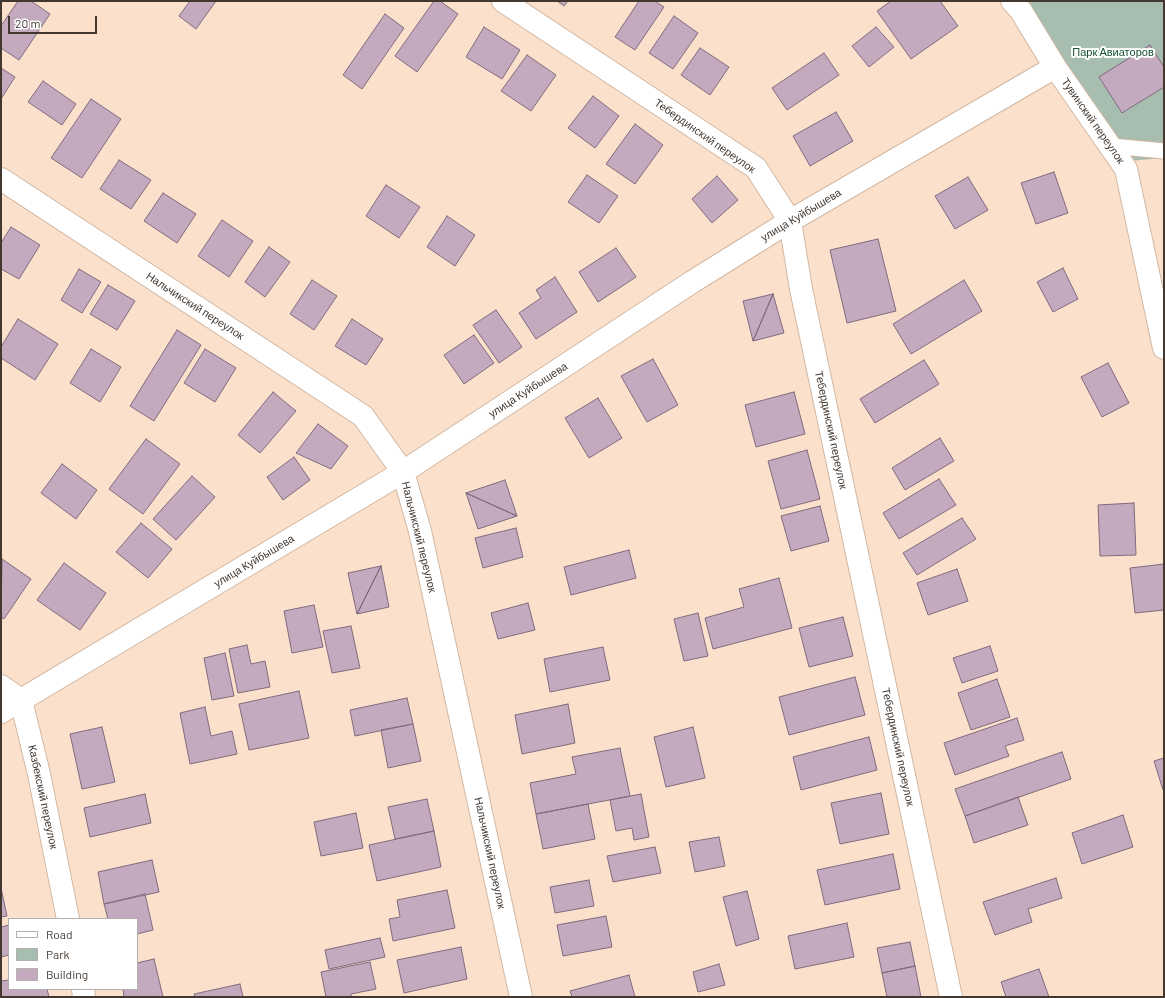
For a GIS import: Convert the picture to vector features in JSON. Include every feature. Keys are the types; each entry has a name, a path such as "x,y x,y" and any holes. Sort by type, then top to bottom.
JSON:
{"street":[{"name":"Тебердинский переулок","path":"503,1 756,168 790,221 801,289 951,997"},
{"name":"Тувинский переулок","path":"1012,1 1021,11 1055,67 1126,169 1164,348"},
{"name":"улица Куйбышева","path":"1,712 403,472 692,282 790,221 1055,67"},
{"name":"Нальчикский переулок","path":"1,180 363,416 403,472 420,531 521,997"},
{"path":"1,686 21,700"},
{"name":"Казбекский переулок","path":"21,700 39,774 68,918"}],"lane":[{"path":"1111,146 1164,151"}],"green space":[{"name":"Парк Авиаторов","path":"1029,1 1164,1 1164,158 1128,161 1059,63"}],"building":[{"path":"18,1 31,1 50,14 19,60 1,48 1,26"},
{"path":"190,1 216,1 196,29 179,16"},
{"path":"434,1 440,1 458,14 417,72 395,56"},
{"path":"557,1 568,1 564,6"},
{"path":"639,1 655,1 664,7 635,50 615,37"},
{"path":"891,1 940,1 958,26 911,59 877,11"},
{"path":"385,14 404,28 362,89 343,75"},
{"path":"674,16 698,33 673,69 649,53"},
{"path":"484,27 520,50 502,79 466,57"},
{"path":"876,27 894,47 869,67 852,46"},
{"path":"1150,45 1164,67 1164,87 1122,113 1099,77"},
{"path":"700,48 729,67 710,95 681,75"},
{"path":"824,53 839,75 787,110 772,88"},
{"path":"527,55 556,75 531,111 501,91"},
{"path":"1,68 15,77 1,99"},
{"path":"43,81 76,104 62,125 28,102"},
{"path":"593,96 619,116 595,148 568,128"},
{"path":"91,99 121,119 82,178 51,158"},
{"path":"836,112 853,141 810,166 793,136"},
{"path":"635,124 663,145 635,184 606,164"},
{"path":"119,160 151,180 131,209 100,189"},
{"path":"1054,172 1068,213 1036,224 1021,183"},
{"path":"587,175 618,196 599,223 568,202"},
{"path":"717,176 738,200 712,223 692,199"},
{"path":"968,177 988,210 955,229 935,196"},
{"path":"386,185 420,207 399,238 366,216"},
{"path":"163,193 196,214 177,243 144,221"},
{"path":"447,216 475,235 455,266 427,247"},
{"path":"222,220 253,241 229,277 198,256"},
{"path":"11,227 40,245 19,279 1,269 1,243"},
{"path":"878,239 896,311 847,323 830,250"},
{"path":"269,247 290,262 265,297 245,282"},
{"path":"616,248 636,277 598,302 579,272"},
{"path":"1063,268 1078,299 1053,312 1037,282"},
{"path":"79,269 101,282 82,313 61,300"},
{"path":"555,277 577,312 536,339 519,313 541,298 536,290"},
{"path":"312,280 337,296 314,330 290,314"},
{"path":"964,280 982,311 911,354 893,324"},
{"path":"108,285 135,301 117,330 90,314"},
{"path":"773,294 753,341 743,301"},
{"path":"773,294 784,333 753,341"},
{"path":"496,310 522,347 499,363 473,325"},
{"path":"18,319 58,344 35,380 1,358 1,347"},
{"path":"352,319 383,339 366,365 335,346"},
{"path":"177,330 201,345 154,421 130,406"},
{"path":"474,335 494,363 464,384 444,355"},
{"path":"91,349 121,367 100,402 70,383"},
{"path":"205,349 236,368 215,402 184,383"},
{"path":"653,359 678,405 647,422 621,376"},
{"path":"924,360 939,384 875,423 860,399"},
{"path":"1108,363 1129,403 1102,417 1081,377"},
{"path":"273,392 296,411 260,453 238,435"},
{"path":"794,392 805,434 756,447 745,405"},
{"path":"598,398 622,438 589,458 565,418"},
{"path":"318,424 348,446 331,469 296,453"},
{"path":"940,438 954,461 905,490 892,468"},
{"path":"146,439 180,464 143,514 109,489"},
{"path":"807,450 820,499 781,509 768,461"},
{"path":"294,457 310,480 283,500 267,477"},
{"path":"62,464 97,490 76,519 41,493"},
{"path":"192,476 215,497 176,540 153,519"},
{"path":"939,479 956,505 899,539 883,513"},
{"path":"505,480 517,516 466,493"},
{"path":"466,493 517,516 478,529"},
{"path":"1134,503 1136,555 1100,556 1098,505"},
{"path":"820,506 829,541 791,551 781,516"},
{"path":"962,518 976,539 917,575 903,553"},
{"path":"141,523 172,549 148,578 116,552"},
{"path":"516,528 523,557 483,568 475,538"},
{"path":"629,550 636,578 571,595 564,567"},
{"path":"2,559 31,579 4,619 1,617"},
{"path":"64,563 106,593 80,630 37,600"},
{"path":"1164,564 1164,610 1135,613 1130,568"},
{"path":"381,566 357,614 348,573"},
{"path":"381,566 389,607 357,614"},
{"path":"957,569 968,601 928,615 917,583"},
{"path":"779,578 792,628 713,649 705,618 744,607 739,589"},
{"path":"528,603 535,630 498,639 491,613"},
{"path":"314,605 323,647 292,653 284,611"},
{"path":"698,613 708,656 684,661 674,619"},
{"path":"843,617 853,656 809,667 799,628"},
{"path":"351,626 360,668 332,673 323,631"},
{"path":"247,645 251,664 265,661 270,687 238,693 229,649"},
{"path":"990,646 998,671 962,683 953,658"},
{"path":"603,647 610,680 550,692 544,659"},
{"path":"225,653 234,696 212,700 204,658"},
{"path":"855,677 865,715 789,735 779,697"},
{"path":"997,679 1010,717 971,730 958,693"},
{"path":"299,691 309,738 249,750 239,704"},
{"path":"407,698 413,724 355,736 350,710"},
{"path":"568,704 575,743 522,754 515,715"},
{"path":"205,707 211,736 232,731 237,754 190,764 180,713"},
{"path":"1017,718 1024,740 1005,746 1009,756 955,775 944,743"},
{"path":"413,724 421,761 388,768 381,730"},
{"path":"102,727 115,782 82,789 70,734"},
{"path":"693,727 705,778 666,787 654,737"},
{"path":"869,737 877,770 801,790 793,757"},
{"path":"620,748 630,796 536,814 530,783 576,774 572,757"},
{"path":"1062,752 1071,779 965,816 955,789"},
{"path":"1164,758 1164,790 1163,790 1154,761"},
{"path":"881,793 889,834 840,844 831,803"},
{"path":"145,794 151,823 90,837 84,808"},
{"path":"641,794 649,837 634,840 632,828 616,831 610,800"},
{"path":"1018,797 1028,825 974,843 965,816"},
{"path":"427,799 434,831 395,839 388,807"},
{"path":"588,804 595,839 543,849 536,814"},
{"path":"356,813 363,848 321,856 314,822"},
{"path":"1123,815 1133,847 1082,864 1072,833"},
{"path":"434,831 441,867 377,881 369,845"},
{"path":"719,837 725,866 695,872 689,842"},
{"path":"655,847 661,873 613,882 607,856"},
{"path":"893,854 900,889 825,905 817,870"},
{"path":"152,860 159,892 104,904 98,872"},
{"path":"1056,878 1062,898 1028,909 1032,922 995,935 983,902"},
{"path":"589,880 594,906 555,913 550,887"},
{"path":"1,888 7,916 1,917"},
{"path":"447,890 455,928 393,941 389,919 400,917 397,900"},
{"path":"747,891 759,939 736,946 723,897"},
{"path":"145,894 153,930 138,934 138,918 108,918 104,904"},
{"path":"606,916 612,947 563,956 557,925"},
{"path":"847,923 854,957 795,969 788,936"},
{"path":"8,925 8,955 1,957 1,927"},
{"path":"380,938 385,957 329,969 325,950"},
{"path":"910,942 915,966 882,973 877,948"},
{"path":"461,947 467,979 404,993 397,960"},
{"path":"154,959 163,997 124,997 123,990 138,990 138,963"},
{"path":"370,962 376,989 351,994 351,997 326,997 321,972"},
{"path":"719,964 725,985 698,992 693,972"},
{"path":"915,966 921,997 887,997 882,973"},
{"path":"1039,969 1049,997 1006,997 1001,982"},
{"path":"629,975 635,997 572,997 570,991"},
{"path":"8,980 8,990 47,990 49,997 1,997 1,981"},
{"path":"240,984 243,997 195,997 194,994"}]}
